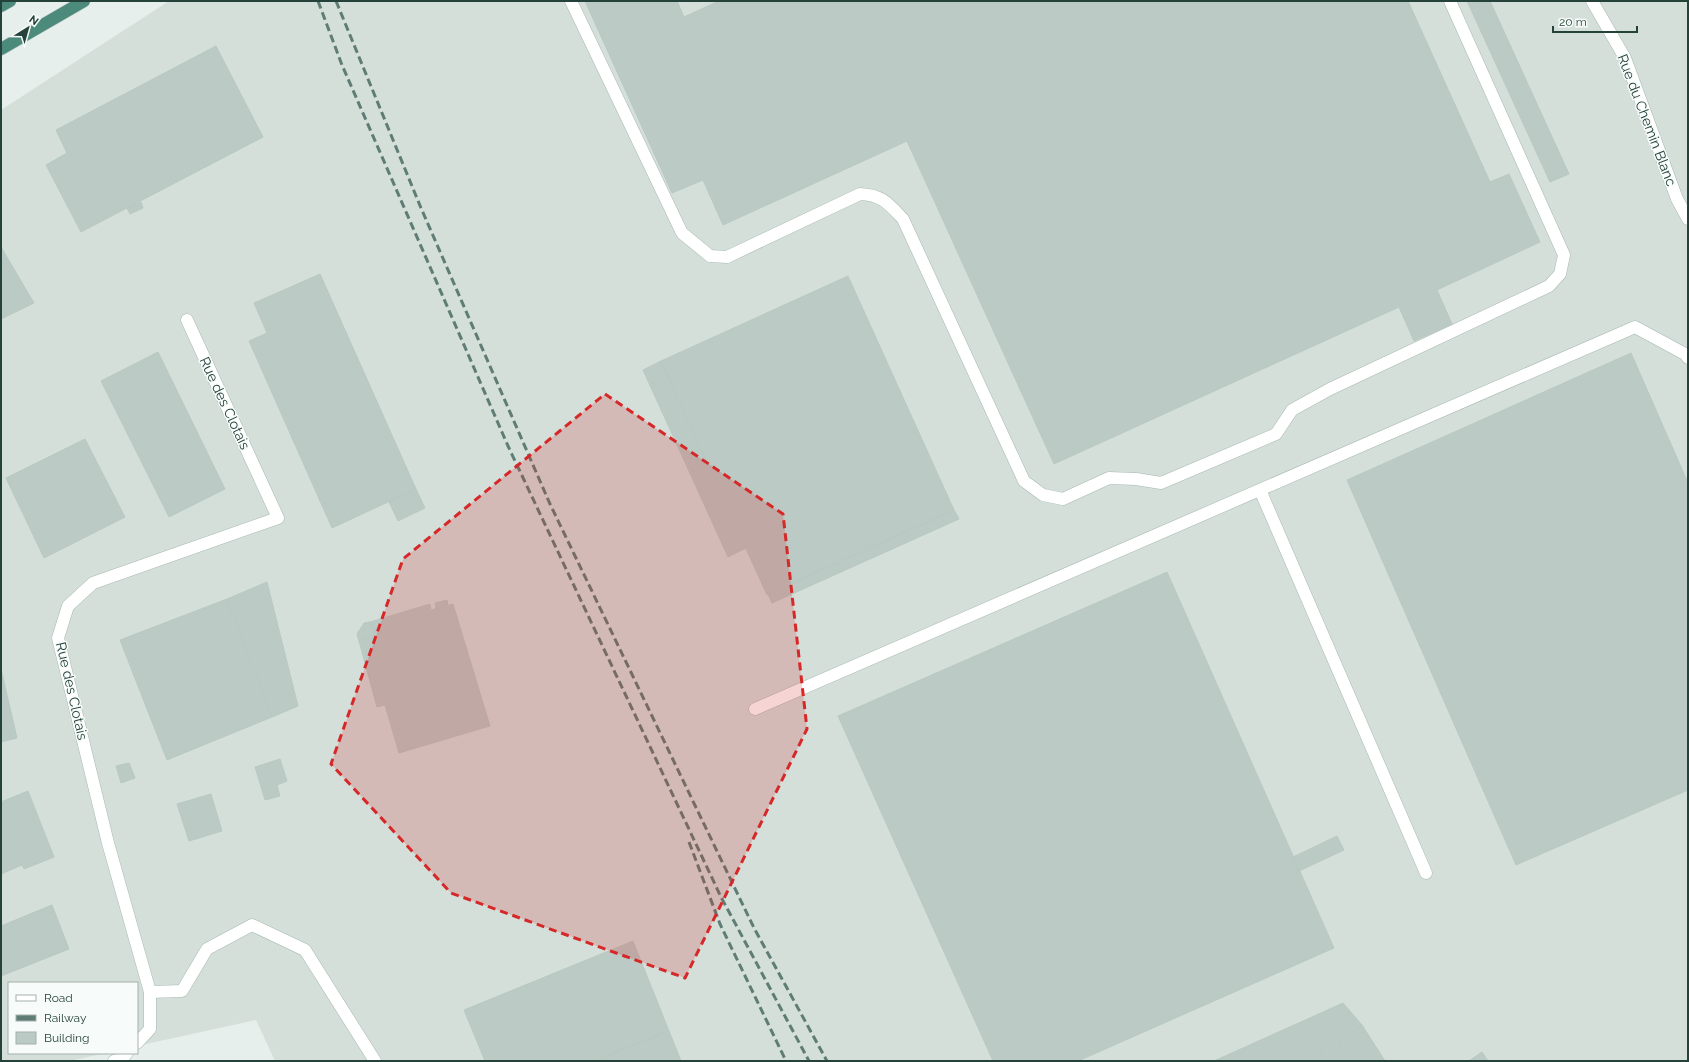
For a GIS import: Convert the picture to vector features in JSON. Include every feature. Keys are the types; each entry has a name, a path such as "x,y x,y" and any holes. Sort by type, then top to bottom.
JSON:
{"highway":[{"path":"1,6 10,1"},
{"path":"1,48 84,1"}],"street":[{"path":"571,1 682,233 710,256 727,257 860,194 874,195 888,203 903,219 1024,481 1043,495 1063,499 1109,478 1136,479 1161,483 1276,434 1292,410 1299,406 1330,389 1548,286 1560,274 1564,255 1450,1"},
{"name":"Rue du Chemin Blanc","path":"1592,1 1624,58 1677,199 1688,219"},
{"name":"Rue des Clotais","path":"138,1042 150,1029 150,992 108,843 58,638 68,606 93,583 278,518 187,320"},
{"path":"755,709 1635,327 1685,354 1688,358"},
{"path":"1260,490 1426,873"},
{"path":"150,992 182,991 207,949 252,925 305,950 375,1061"},
{"path":"114,1061 122,1058 126,1054"}],"highlighted area":[{"path":"605,394 783,514 807,729 685,978 451,893 331,764 403,559"}],"shaded area":[{"path":"169,1 1688,1 1688,1061 275,1061 256,1020 138,1046 138,982 8,982 8,1054 102,1054 70,1061 1,1061 1,110"}],"building":[{"path":"585,1 677,1 684,17 719,1 1408,1 1490,182 1509,174 1540,242 1437,290 1452,324 1414,341 1399,307 1054,464 907,141 723,225 703,180 672,193"},
{"path":"1467,1 1490,1 1569,174 1550,182"},
{"path":"216,46 263,137 81,232 46,165 67,153 56,130"},
{"path":"141,202 143,208 130,214 127,208"},
{"path":"1,247 34,303 1,319"},
{"path":"320,274 416,489 332,528 249,341 267,333 254,303"},
{"path":"848,276 954,510 767,595 661,361"},
{"path":"158,352 225,489 169,517 101,381"},
{"path":"1631,353 1688,483 1688,790 1516,865 1347,480"},
{"path":"661,361 746,548 728,557 643,370"},
{"path":"85,439 125,517 44,558 6,478"},
{"path":"416,489 425,508 398,521 389,502"},
{"path":"954,510 959,519 772,603 768,594"},
{"path":"1167,572 1334,948 1078,1061 993,1061 838,716"},
{"path":"267,582 298,706 272,717 227,599"},
{"path":"227,599 272,717 167,760 120,640"},
{"path":"447,600 448,605 436,609 435,603"},
{"path":"430,604 431,610 453,604 490,726 399,753 385,705 377,707 359,641 368,638 371,639 376,629 371,626 370,622"},
{"path":"370,622 371,626 376,629 371,639 368,638 359,641 357,634 364,623"},
{"path":"1,669 17,738 1,742"},
{"path":"280,759 287,781 277,785 280,796 265,800 255,767"},
{"path":"129,763 135,778 121,783 116,766"},
{"path":"28,791 54,857 24,869 22,865 1,874 1,802"},
{"path":"211,794 222,831 189,841 177,804"},
{"path":"1337,836 1344,850 1299,871 1293,857"},
{"path":"52,905 69,949 1,976 1,926"},
{"path":"633,941 669,1031 594,1061 485,1061 464,1010"},
{"path":"1343,1003 1362,1025 1318,1061 1214,1061"},
{"path":"1362,1025 1385,1061 1318,1061 1326,1056"},
{"path":"669,1031 681,1061 594,1061"},
{"path":"1482,1052 1488,1061 1469,1061"}],"railway":[{"path":"318,1 342,65 508,446 721,897 809,1061"},
{"path":"336,1 421,208 550,504 754,928 827,1061"},
{"path":"689,842 720,924 786,1061"}]}
